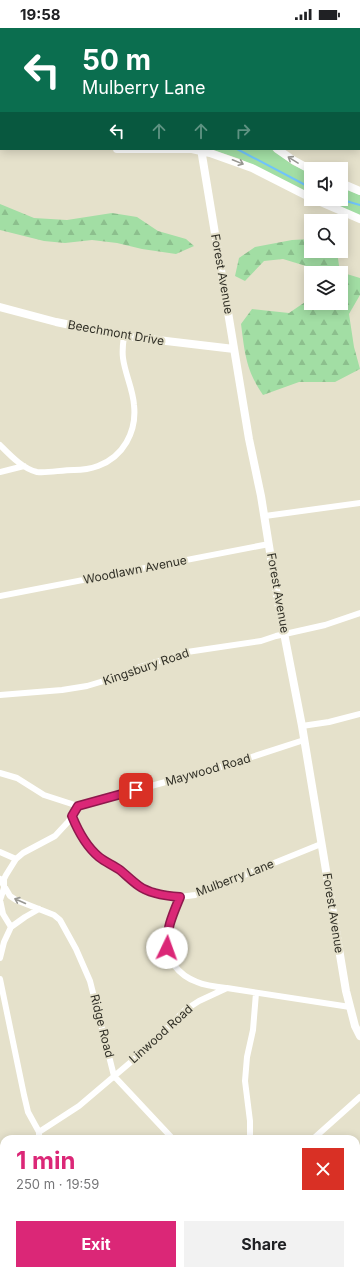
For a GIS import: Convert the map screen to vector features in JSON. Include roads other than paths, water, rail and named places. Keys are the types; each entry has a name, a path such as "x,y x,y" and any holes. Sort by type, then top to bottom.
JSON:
{"street":[{"path":"201,150 246,166 304,194"},
{"name":"Forest Avenue","path":"201,150 234,348 302,726 346,992 355,1026 360,1036"},
{"path":"278,150 304,166"},
{"path":"348,186 360,191"},
{"path":"330,206 360,219"},
{"name":"Beechmont Drive","path":"0,307 56,322 124,336 234,348"},
{"path":"0,445 24,466 36,472 52,472 97,467 111,459 125,445 132,433 135,415 134,404 123,359 124,336"},
{"path":"0,472 24,466"},
{"path":"265,516 360,503"},
{"name":"Woodlawn Avenue","path":"0,596 269,544"},
{"name":"Kingsbury Road","path":"0,695 62,690 87,686 187,652 261,641 325,625 360,613"},
{"path":"302,726 329,722 360,714"},
{"name":"Maywood Road","path":"78,806 224,766 304,740"},
{"path":"0,773 17,778 44,795 78,806 68,822 55,836 23,853 16,859 6,875 0,900 3,914 11,927"},
{"name":"Mulberry Lane","path":"72,816 87,844 99,857 118,869 140,887 171,896 180,897 195,895 322,844"},
{"path":"0,852 16,859"},
{"path":"0,879 4,888"},
{"name":"Ridge Road","path":"4,888 10,896 16,900 54,915 60,920 76,949 90,981 114,1076 169,1135"},
{"path":"180,897 171,917 166,938 171,962 178,971 186,977 198,983 256,993 350,1006"},
{"path":"0,958 4,942 11,927 40,909"},
{"path":"0,979 28,1112 39,1132"},
{"name":"Linwood Road","path":"39,1132 79,1106 145,1050 185,1010 199,1001 227,988"},
{"path":"250,1135 250,1121 245,1081 247,1057 253,1030 256,993"},
{"path":"318,1135 360,1097"}],"waterway":[{"path":"239,150 304,184"},
{"path":"348,202 360,205"}]}
